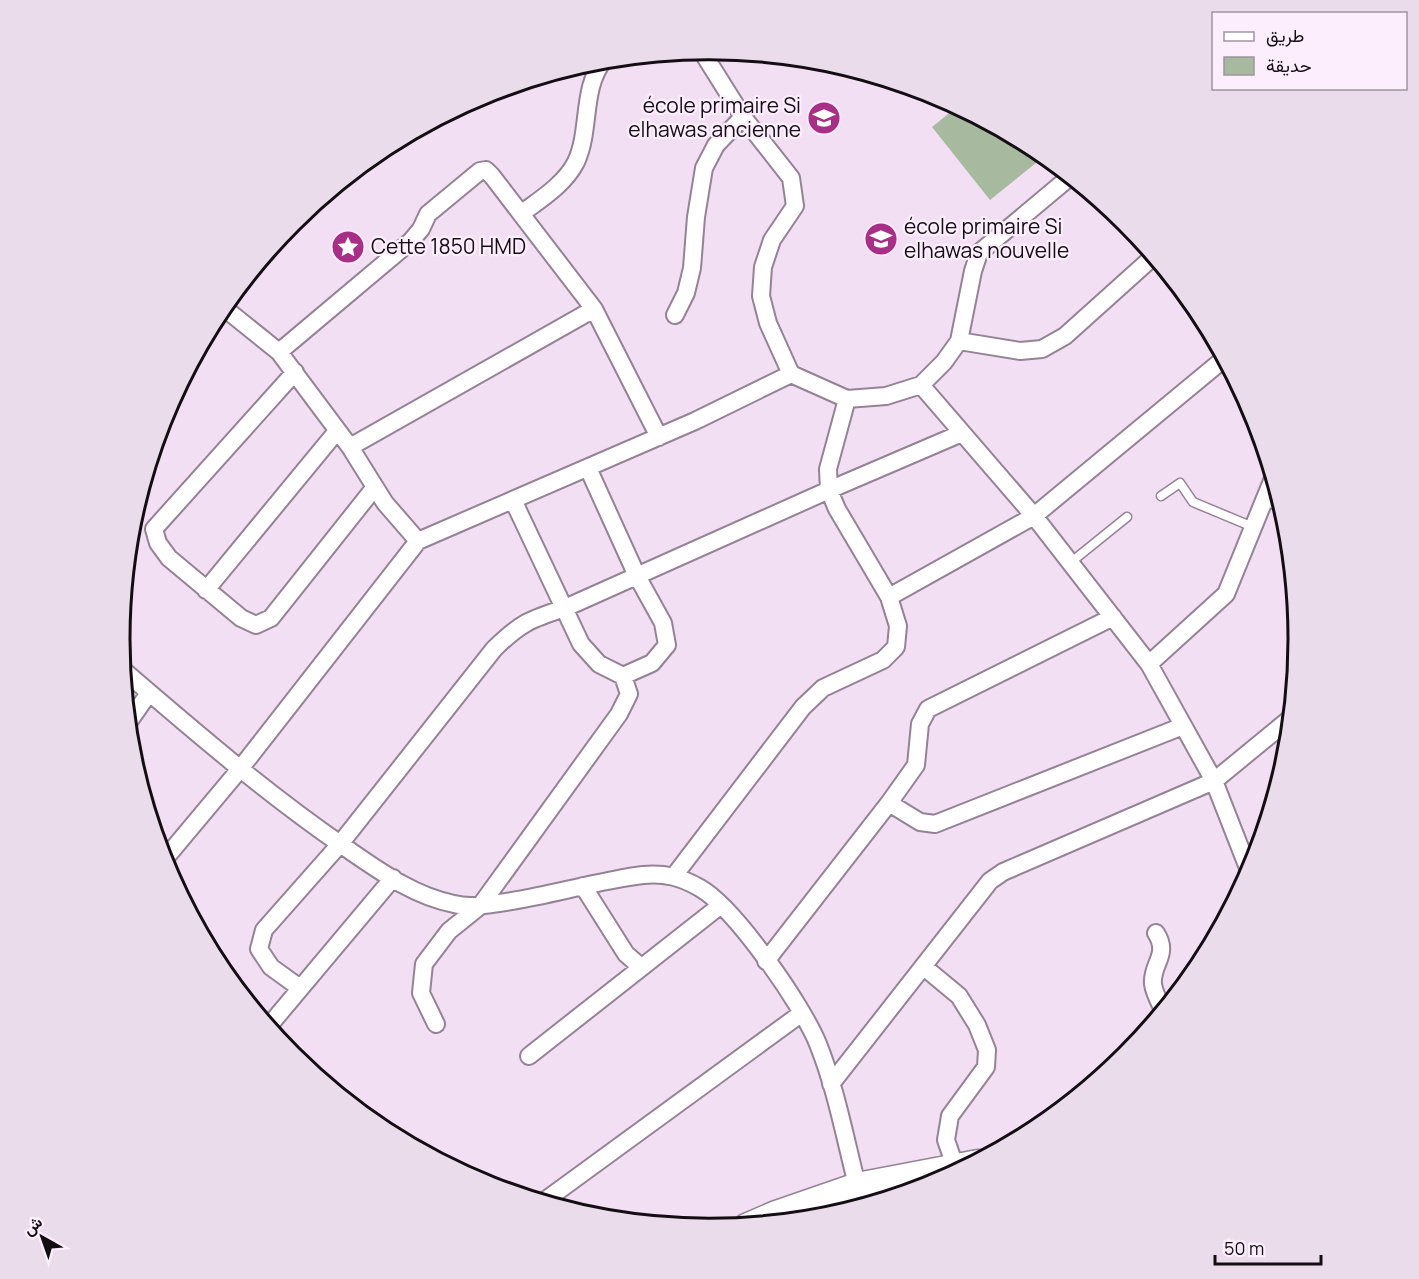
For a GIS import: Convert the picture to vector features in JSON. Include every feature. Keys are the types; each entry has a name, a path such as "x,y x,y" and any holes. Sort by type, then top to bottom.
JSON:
{"street":[{"path":"707,60 743,117 791,178 795,206 772,240 763,267 761,296 768,323 791,374 847,399 886,396 921,385 944,362 959,341 972,271 979,253 1065,182"},
{"path":"522,213 555,188 568,175 576,161 588,118 591,85 596,71"},
{"path":"675,315 686,293 692,268 696,217 704,168 716,145 743,117"},
{"path":"279,352 411,241 421,229 428,214 480,171 486,170 522,213 594,309 659,437"},
{"path":"959,341 1020,351 1042,349 1065,336 1148,261"},
{"path":"350,447 594,309"},
{"path":"231,314 279,352 350,447 385,504 418,541"},
{"path":"889,597 1034,516 1218,363"},
{"path":"295,372 154,529 158,543 169,558 206,590 241,618 256,624 271,618 375,487"},
{"path":"171,852 240,769 418,541 695,422 791,374"},
{"path":"921,385 1034,516 1149,664 1214,781 1245,861"},
{"path":"674,876 803,707 823,688 884,660 896,647 898,626 889,597 837,509 829,490 828,469 847,399"},
{"path":"206,590 337,431"},
{"path":"300,988 271,967 259,949 264,930 340,844 494,649 511,633 530,620 565,608 962,433"},
{"path":"588,468 638,576 663,623 667,645 652,663 622,676"},
{"path":"1149,664 1226,594 1269,489"},
{"path":"436,1024 421,993 424,964 449,931 480,906 620,714 629,694 622,676 598,664 581,644 513,500"},
{"path":"766,961 916,765 920,724 928,709 1113,617"},
{"path":"131,677 240,769 340,844 420,894 456,905 480,906 531,899 642,875 674,876 702,889 721,905 766,961 792,996 818,1043 831,1084 850,1195"},
{"path":"135,713 149,693"},
{"path":"831,1084 990,882 1003,872 1214,781 1282,725"},
{"path":"889,803 920,822 935,824 1183,726"},
{"path":"273,1020 393,878"},
{"path":"583,886 626,954 641,967"},
{"path":"529,1056 721,905"},
{"path":"1156,933 1162,950 1153,977 1153,987 1160,1003"},
{"path":"924,967 959,996 977,1025 987,1050 986,1067 950,1116 946,1140 949,1167"},
{"path":"551,1196 802,1013"},
{"path":"771,1215 927,1177"}],"lane":[{"path":"1161,496 1180,483 1193,502 1253,527"},
{"path":"1264,500 1273,504"},
{"path":"1070,563 1127,517"}],"green space":[{"path":"950,113 999,138 1037,162 990,200 932,127"}],"place":[{"name":"école primaire Si elhawas ancienne","path":"824,118"},
{"name":"école primaire Si elhawas nouvelle","path":"881,239"},
{"name":"Cette 1850 HMD","path":"348,247"}]}
